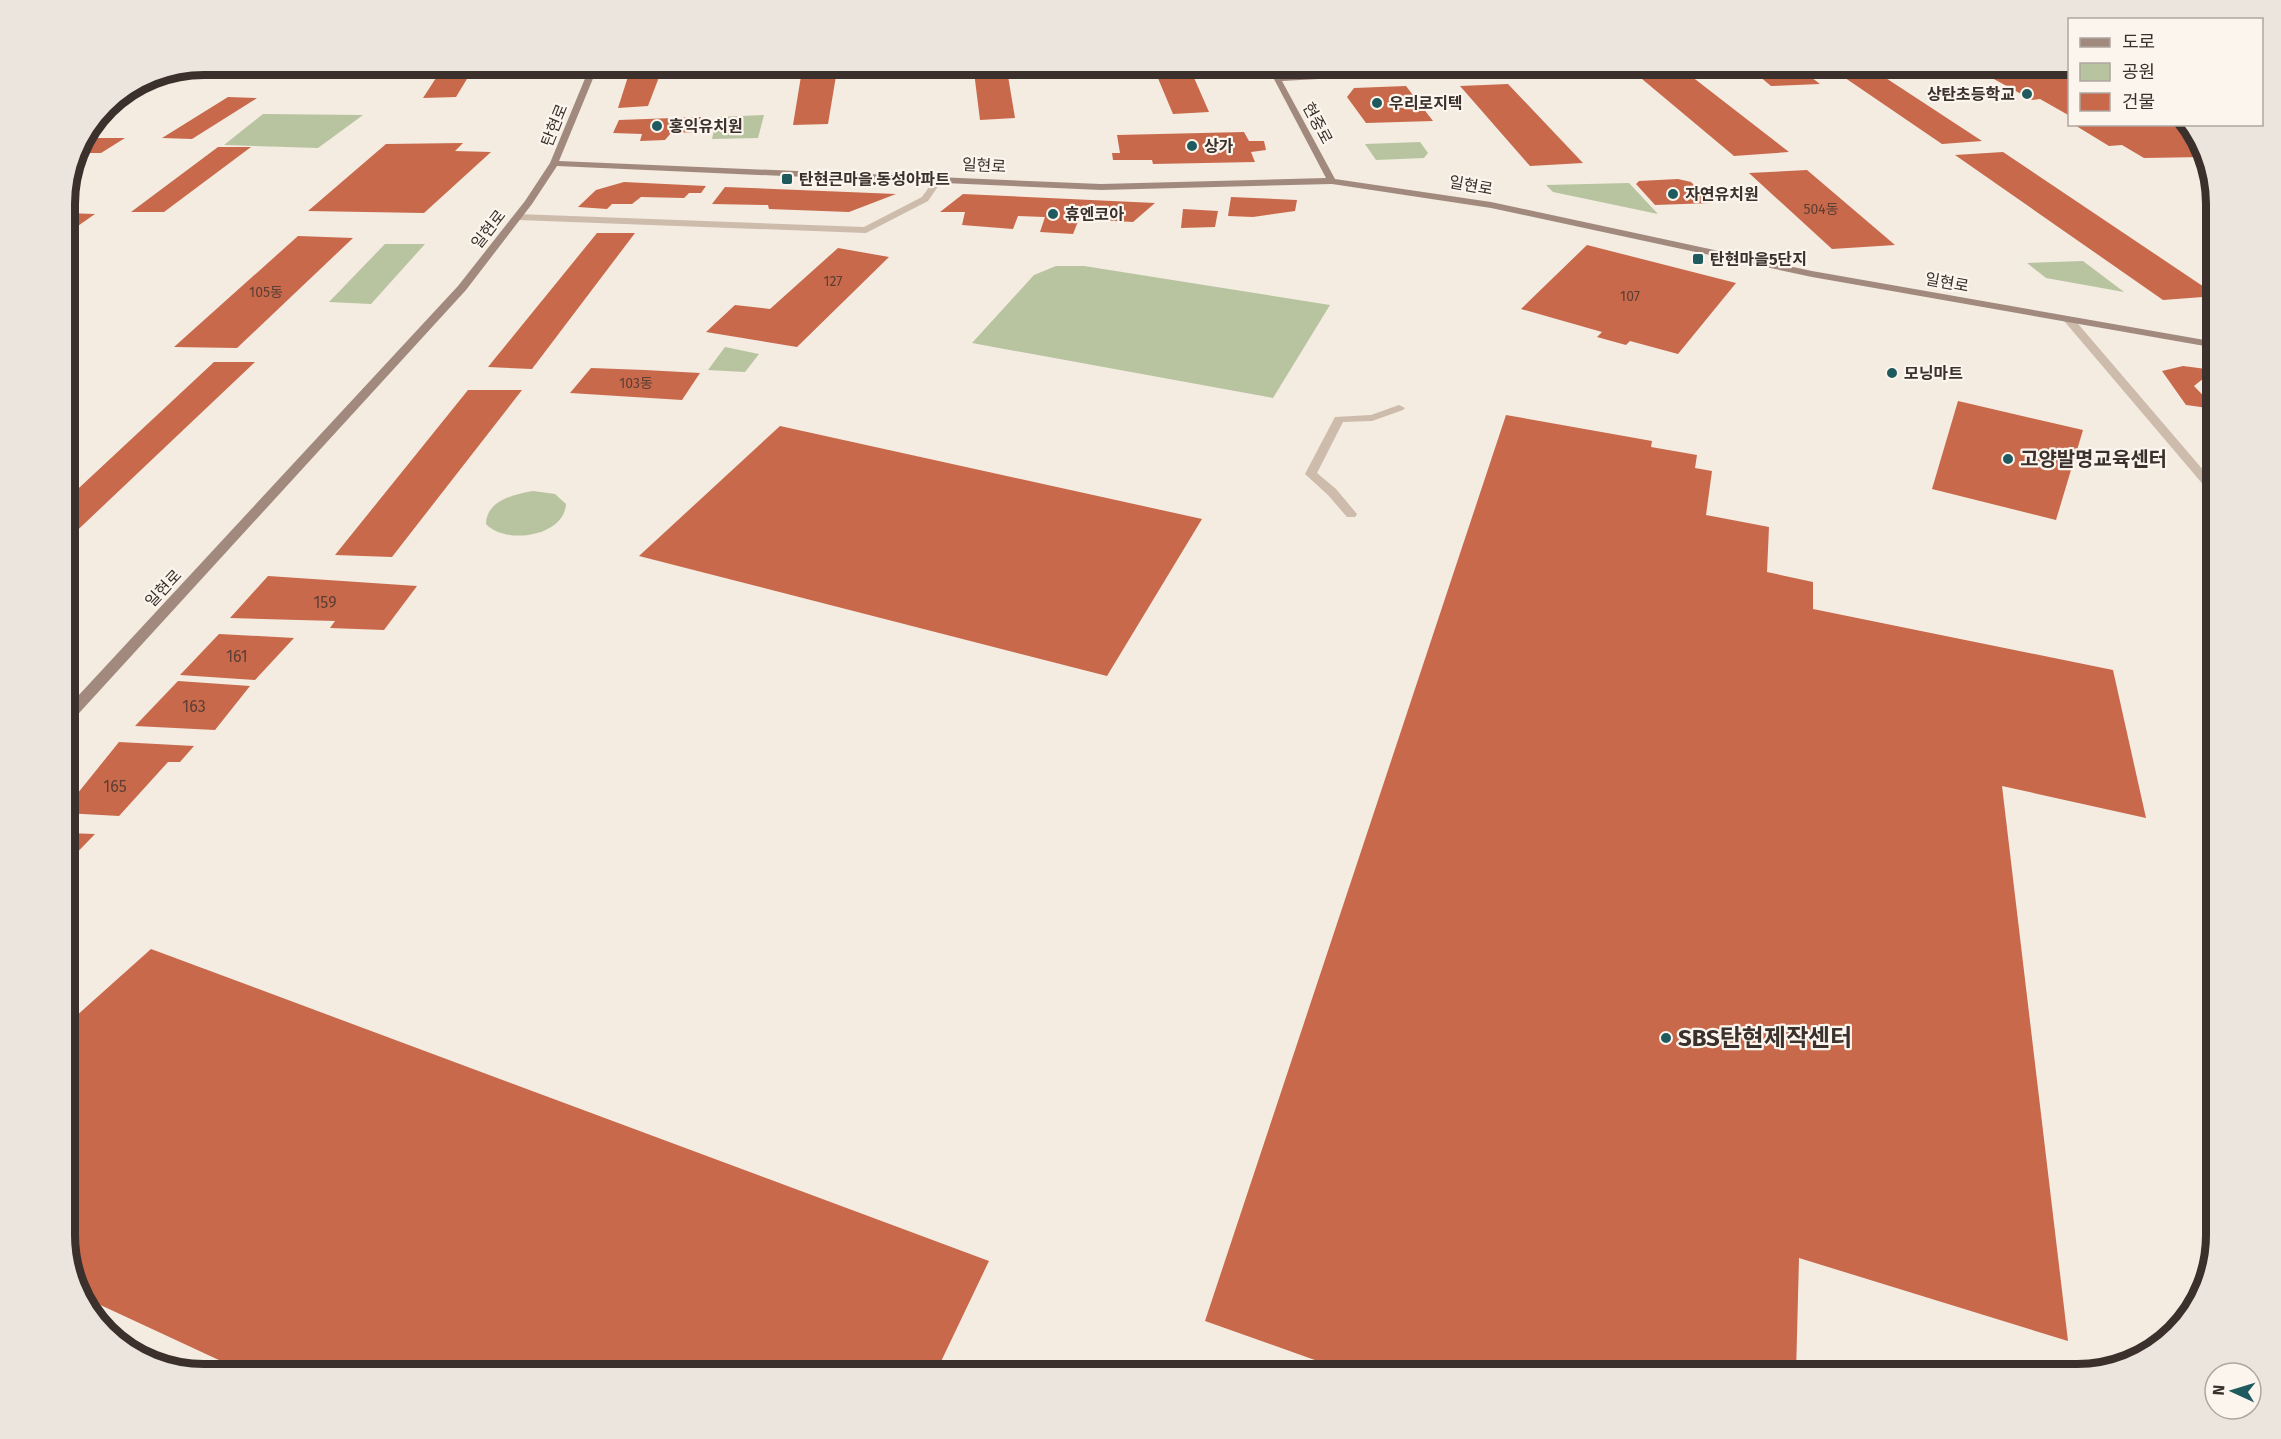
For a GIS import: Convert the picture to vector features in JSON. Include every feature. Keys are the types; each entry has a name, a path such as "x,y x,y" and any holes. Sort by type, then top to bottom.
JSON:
{"main road":[{"name":"탄현로","path":"554,163 590,75"},
{"name":"현중로","path":"1275,75 1332,182"},
{"name":"현중로","path":"1277,79 1360,75"},
{"name":"일현로","path":"75,708 457,294 518,217 554,163 1101,187 1332,182 1362,184 1491,205 1812,274 2206,343"}],"street":[{"path":"518,217 866,230 925,199 939,179"},
{"path":"2069,320 2206,479"},
{"path":"1351,514 1332,492 1311,474 1339,419 1372,418 1399,408"}],"green space":[{"path":"263,114 363,115 318,148 224,145"},
{"path":"764,115 758,138 712,139 717,117"},
{"path":"1420,142 1428,153 1424,158 1376,160 1365,144"},
{"path":"1629,183 1658,214 1553,192 1546,185"},
{"path":"385,244 425,244 371,304 329,302"},
{"path":"2083,261 2124,292 2046,278 2027,263"},
{"path":"1056,266 1084,266 1330,305 1273,398 972,343 1034,275"},
{"path":"725,347 759,354 745,372 708,370"},
{"path":"533,491 555,494 566,504 563,515 555,524 545,530 519,536 495,531 486,524 487,516 496,504 518,494"}],"building":[{"path":"438,75 469,75 456,97 423,98"},
{"path":"628,75 660,75 648,106 618,108"},
{"path":"801,75 836,75 828,124 793,125"},
{"path":"974,75 1008,75 1015,118 980,120"},
{"path":"1157,75 1193,75 1209,112 1173,114"},
{"path":"1758,75 1808,75 1820,84 1771,86"},
{"path":"1841,75 1881,75 1982,141 1942,144"},
{"path":"2000,75 2068,75 2068,115 2040,99 2032,100 1992,78 2003,77"},
{"path":"1691,76 1789,152 1734,156 1642,79"},
{"path":"1508,84 1583,163 1530,166 1460,86"},
{"path":"1406,86 1433,121 1366,123 1347,97 1354,88"},
{"path":"228,97 257,98 192,139 162,138"},
{"name":"홍익유치원","path":"701,117 696,132 671,133 665,140 640,141 642,134 613,133 619,120"},
{"path":"2076,126 2177,126 2189,139 2197,157 2144,158 2122,145 2109,146"},
{"name":"상가","path":"1244,132 1249,141 1264,141 1266,150 1251,152 1255,162 1153,164 1152,160 1113,160 1112,153 1120,153 1117,135"},
{"path":"93,138 125,138 101,153 86,153"},
{"path":"463,143 455,151 491,152 424,213 308,211 386,144"},
{"path":"218,147 251,147 164,212 131,212"},
{"path":"2003,152 2206,288 2206,297 2163,300 1955,155"},
{"path":"1807,170 1895,245 1832,249 1749,173"},
{"name":"자연유치원","path":"1678,179 1691,182 1712,203 1655,205 1636,184 1639,181"},
{"path":"624,182 706,186 701,193 689,193 684,198 641,197 632,204 612,204 607,209 578,207 596,190"},
{"path":"725,187 896,194 849,212 769,209 768,205 712,204"},
{"name":"휴엔코아","path":"963,194 1155,203 1133,222 1079,219 1073,234 1040,232 1045,217 1018,216 1013,229 962,225 965,212 940,212"},
{"path":"1231,197 1297,200 1295,211 1253,217 1228,216"},
{"path":"1183,209 1218,211 1215,227 1181,228"},
{"path":"75,213 95,214 75,228"},
{"path":"597,233 635,233 532,369 488,367"},
{"path":"298,236 353,238 237,348 174,347"},
{"path":"1587,245 1736,283 1678,354 1630,341 1626,345 1597,337 1602,332 1521,309"},
{"path":"838,248 889,257 797,347 706,332 735,305 770,309"},
{"path":"214,362 255,362 75,533 75,492"},
{"path":"2183,366 2206,369 2206,376 2194,386 2206,399 2206,408 2186,405 2162,371"},
{"path":"591,368 700,373 682,400 570,393"},
{"path":"468,390 522,390 392,557 335,555"},
{"name":"고양발명교육센터","path":"1958,401 2083,430 2056,520 1932,489"},
{"name":"SBS탄현제작센터","path":"1506,415 1652,441 1651,447 1697,455 1695,468 1712,471 1706,515 1769,527 1767,572 1813,582 1813,609 2113,670 2146,818 2002,786 2068,1341 1799,1258 1796,1364 1326,1364 1205,1321"},
{"path":"780,426 1202,519 1107,676 639,556"},
{"path":"268,576 417,586 384,630 330,628 335,621 230,618"},
{"path":"219,634 294,638 255,680 180,675"},
{"path":"178,681 250,686 215,730 135,726"},
{"path":"119,742 194,746 180,762 168,762 119,816 75,814 75,797"},
{"path":"75,833 95,834 75,855"},
{"path":"151,949 989,1261 940,1364 227,1364 92,1300 82,1277 75,1244 75,1017"}],"place":[{"name":"상탄초등학교","path":"2027,94"},
{"name":"우리로지텍","path":"1377,103"},
{"name":"홍익유치원","path":"657,126"},
{"name":"상가","path":"1192,146"},
{"name":"탄현큰마을.동성아파트","path":"787,179"},
{"name":"자연유치원","path":"1673,194"},
{"name":"휴엔코아","path":"1053,214"},
{"name":"탄현마을5단지","path":"1698,259"},
{"name":"모닝마트","path":"1892,373"},
{"name":"고양발명교육센터","path":"2008,459"},
{"name":"SBS탄현제작센터","path":"1666,1038"}]}
